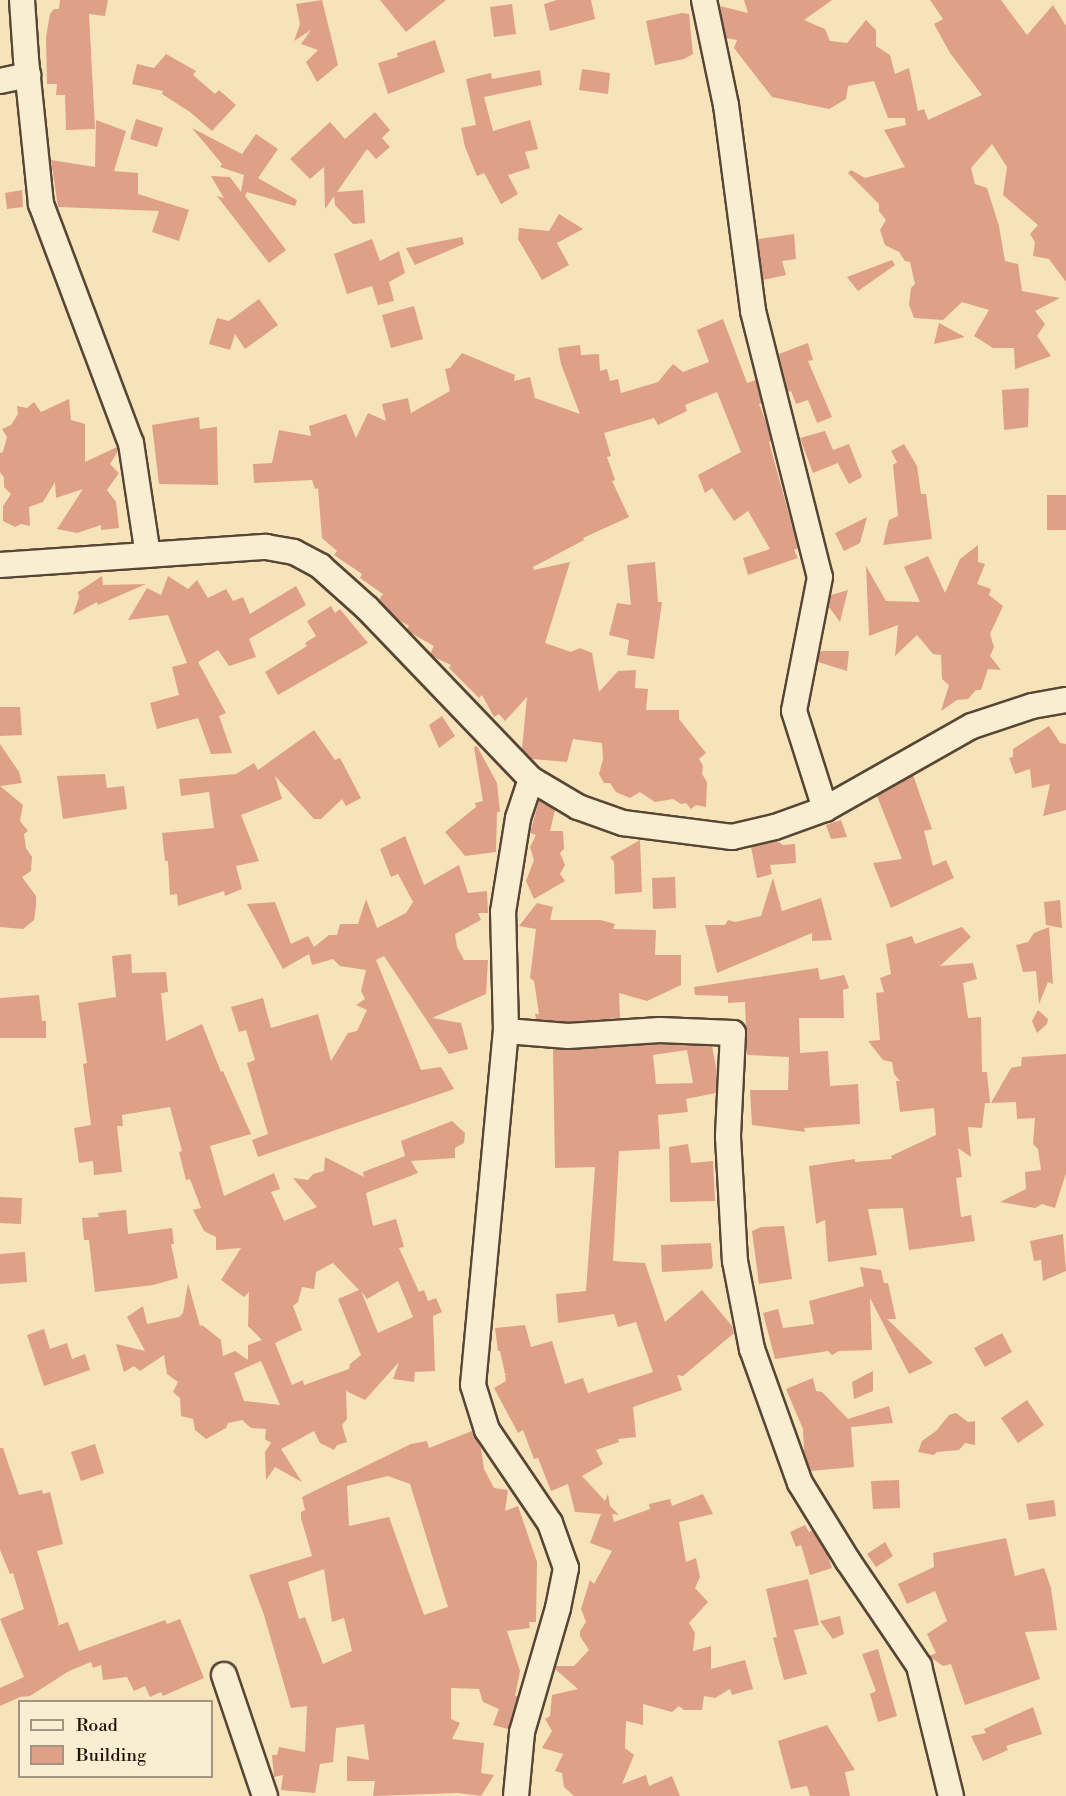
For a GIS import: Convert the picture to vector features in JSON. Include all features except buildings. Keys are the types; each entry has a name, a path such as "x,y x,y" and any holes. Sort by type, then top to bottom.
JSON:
{"street":[{"path":"22,0 41,204 131,443 148,555"},
{"path":"704,0 726,105 753,311 820,577 794,711 825,809"},
{"path":"0,81 28,75"},
{"path":"0,565 266,547 294,552 320,566 391,632 531,779 578,807 623,823 732,837 775,827 825,809 972,726 1032,706 1066,700"},
{"path":"516,1796 522,1732 558,1608 566,1568 550,1523 487,1430 473,1385 506,1031 503,912 518,818 531,779"},
{"path":"506,1031 568,1036 660,1030 734,1033 728,1137 735,1261 752,1349 800,1483 848,1562 919,1666 951,1796"},
{"path":"224,1675 265,1796"}]}
